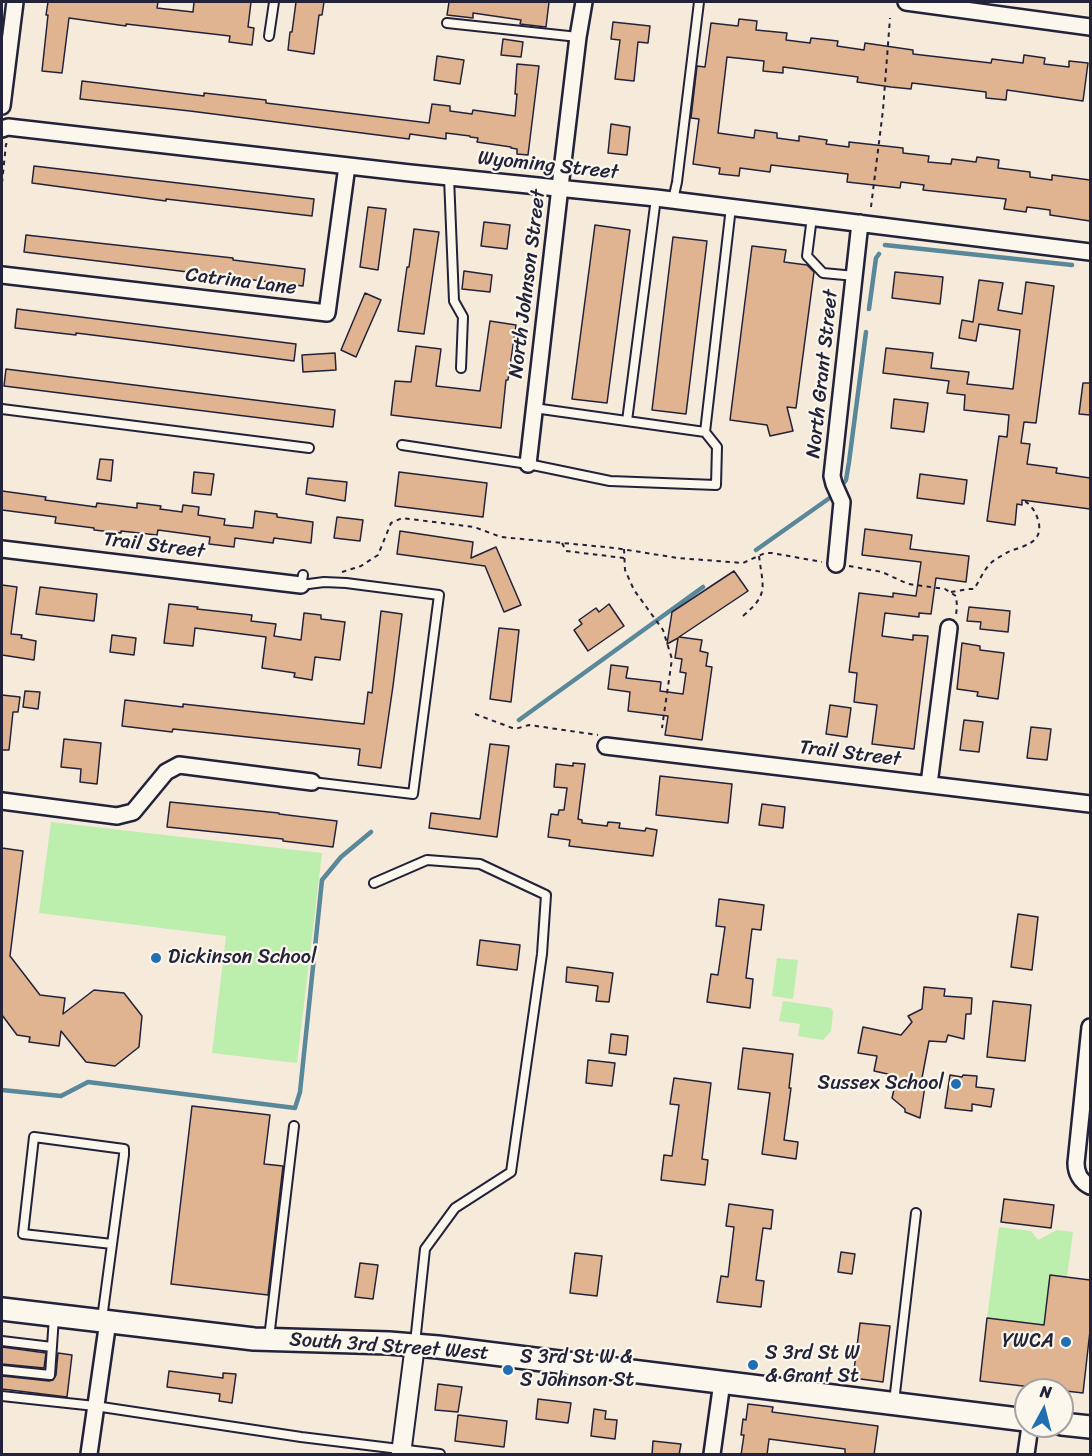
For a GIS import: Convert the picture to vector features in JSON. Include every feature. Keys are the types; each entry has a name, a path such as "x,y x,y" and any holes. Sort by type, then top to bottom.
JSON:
{"main road":[{"name":"South 3rd Street West","path":"2,1309 269,1339 415,1345 1014,1418"},
{"path":"1074,1425 1090,1427"}],"street":[{"path":"2,106 15,2"},
{"name":"North Johnson Street","path":"528,464 584,2"},
{"path":"906,2 1090,27"},
{"name":"Wyoming Street","path":"4,136 8,126 347,166 674,200 1090,252"},
{"name":"Catrina Lane","path":"2,275 327,313 347,166"},
{"name":"North Grant Street","path":"836,564 842,505 832,477 860,223"},
{"name":"Trail Street","path":"2,549 302,580"},
{"path":"929,784 949,628"},
{"name":"Trail Street","path":"606,741 1090,804"},
{"path":"2,801 117,816 133,812 166,772 179,765 312,782"},
{"path":"1087,1184 1077,1172 1076,1163 1088,1066 1090,1027"},
{"path":"89,1455 105,1321"},
{"path":"401,1452 415,1345"},
{"path":"712,1455 722,1382"},
{"path":"1026,1455 1028,1438"}],"lane":[{"path":"269,36 274,2"},
{"path":"674,200 699,2"},
{"path":"447,22 578,37"},
{"path":"449,177 454,301 464,317 461,368"},
{"path":"627,421 656,198"},
{"path":"705,432 731,207"},
{"path":"812,218 807,256 823,273 855,276"},
{"path":"402,445 528,464 610,482 716,485 717,447 705,432 534,408"},
{"path":"2,409 309,448"},
{"path":"302,580 346,583 439,595 413,794 312,782"},
{"path":"374,883 427,860 480,864 546,895 542,954 512,1172 455,1208 425,1249 415,1345"},
{"path":"269,1339 294,1126"},
{"path":"105,1321 124,1149 34,1137 22,1234 112,1244"},
{"path":"894,1403 916,1212"},
{"path":"2,1370 50,1375 54,1315"},
{"path":"2,1341 52,1347"},
{"path":"2,1396 96,1406 401,1452 440,1455"}],"path":[{"path":"871,207 883,110 890,18"},
{"path":"2,183 4,136"},
{"path":"950,592 974,589 993,562 1031,543 1038,537 1037,518 1032,507 1025,501"},
{"path":"338,573 361,566 378,555 391,523 402,518 474,527 501,537 624,549 678,558 743,563 765,553 772,553 882,572 908,584 945,589 956,596 956,619 949,628"},
{"path":"562,543 566,551 624,558"},
{"path":"624,549 625,570 634,590 663,630 672,659 662,728"},
{"path":"743,616 755,606 763,592 759,556"},
{"path":"475,714 515,729 529,725 606,741"}],"green space":[{"path":"51,822 322,853 297,1063 212,1053 226,936 39,913"},
{"path":"777,958 798,960 793,999 772,996"},
{"path":"783,1001 831,1008 833,1012 831,1031 823,1040 798,1036 800,1024 779,1021"},
{"path":"999,1227 1031,1231 1038,1240 1057,1230 1073,1232 1067,1277 1050,1275 1040,1355 1020,1353 1023,1322 987,1318"}],"building":[{"path":"48,2 158,2 157,8 193,12 194,2 251,2 248,27 254,28 252,45 229,42 230,36 69,18 62,73 42,71"},
{"path":"296,2 324,2 322,15 319,15 314,54 288,50"},
{"path":"449,2 549,2 546,27 520,24 521,20 473,13 473,18 447,15"},
{"path":"739,19 757,21 756,30 787,33 786,40 810,43 811,38 838,41 837,46 864,50 865,43 913,50 913,54 991,63 992,59 1023,63 1024,55 1045,58 1044,64 1069,67 1069,61 1088,63 1083,101 1007,90 1006,100 986,98 986,92 912,83 911,89 891,87 857,82 858,77 783,67 783,73 763,71 764,61 727,57 718,133 754,138 755,130 777,133 777,138 799,141 799,136 827,140 826,144 849,147 849,142 903,148 903,153 929,156 928,162 951,164 952,159 976,162 977,157 999,160 998,168 1030,172 1030,177 1052,180 1052,175 1090,180 1090,221 1050,215 1050,210 1027,207 1026,212 1004,209 1006,199 923,190 924,185 901,182 900,188 847,182 848,174 771,165 770,172 740,168 739,176 719,174 720,168 693,164 699,119 691,118 697,66 705,67 711,23 738,26"},
{"path":"613,22 650,26 648,43 638,42 634,81 615,79 620,40 611,39"},
{"path":"503,39 523,42 521,57 501,55"},
{"path":"437,56 464,60 460,84 434,80"},
{"path":"517,64 539,66 528,155 517,154 517,149 511,147 477,142 478,138 446,133 446,139 410,134 409,139 80,99 82,81 204,96 204,93 266,100 266,103 429,123 432,104 450,106 450,111 472,114 473,110 515,116"},
{"path":"611,124 630,127 627,155 608,153"},
{"path":"34,166 314,199 312,216 166,199 166,201 32,183"},
{"path":"368,207 386,209 378,270 360,267"},
{"path":"484,222 510,225 507,249 481,246"},
{"path":"595,225 630,230 607,403 572,399"},
{"path":"414,229 439,232 424,334 398,331"},
{"path":"26,235 233,258 233,260 305,269 303,286 24,252"},
{"path":"673,237 707,241 686,414 652,410"},
{"path":"752,246 786,250 784,262 807,265 814,272 796,408 787,407 793,431 770,436 767,425 730,420"},
{"path":"464,271 492,275 490,292 462,289"},
{"path":"895,272 943,277 940,304 892,298"},
{"path":"979,280 1003,283 998,310 1022,314 1026,282 1054,286 1036,423 1024,422 1021,443 1030,444 1027,464 1057,468 1056,473 1090,478 1090,509 1022,500 1022,505 1017,504 1015,525 987,521 999,436 1007,437 1009,415 964,410 965,395 947,393 949,381 883,373 886,348 933,353 931,368 969,372 967,384 1013,389 1020,330 979,324 976,341 959,338 962,320 973,322"},
{"path":"365,293 381,300 356,357 341,350"},
{"path":"17,309 296,344 294,361 76,333 76,335 15,328"},
{"path":"490,321 516,325 508,380 506,380 501,428 391,415 395,381 411,382 416,346 441,349 436,386 480,391"},
{"path":"335,353 336,370 303,372 302,355"},
{"path":"6,369 335,410 333,427 4,386"},
{"path":"1083,383 1090,383 1090,415 1079,414"},
{"path":"894,399 928,403 924,432 891,428"},
{"path":"100,459 113,460 111,481 97,479"},
{"path":"194,472 214,474 211,495 192,493"},
{"path":"399,472 487,483 483,517 395,506"},
{"path":"920,474 967,480 964,504 917,498"},
{"path":"308,478 347,482 345,501 306,494"},
{"path":"2,491 96,507 97,503 137,508 137,503 182,512 183,505 199,507 198,515 225,519 224,525 253,528 255,511 277,514 277,517 313,522 311,543 274,538 273,543 235,538 234,547 209,544 210,537 158,530 157,535 94,530 94,528 55,523 56,517 2,510"},
{"path":"337,517 363,520 360,541 334,538"},
{"path":"865,529 912,535 910,549 969,556 966,582 936,578 931,614 919,613 919,617 885,613 882,636 913,640 913,635 928,636 914,749 872,744 877,705 854,702 857,673 849,672 859,593 893,597 893,593 916,596 921,562 862,555"},
{"path":"400,531 473,542 471,558 496,547 521,605 504,612 485,566 397,554"},
{"path":"734,571 748,591 679,637 702,640 700,651 708,653 706,666 712,667 702,740 665,735 668,716 628,711 630,692 608,689 611,665 628,667 626,678 661,682 660,691 683,694 686,673 680,672 682,659 675,658 678,638 667,644 672,612"},
{"path":"2,585 17,587 11,634 22,635 21,638 36,641 34,660 2,655"},
{"path":"40,587 97,594 94,621 36,614"},
{"path":"169,604 252,615 251,621 276,624 274,636 301,640 304,613 321,615 321,619 345,622 340,660 315,657 312,680 294,677 295,673 262,668 266,637 195,628 193,646 164,643"},
{"path":"609,604 624,626 588,651 574,630 582,624 579,620 596,608 599,612"},
{"path":"969,607 1010,611 1008,632 980,629 981,622 967,621"},
{"path":"381,611 402,614 381,768 358,765 360,749 173,729 172,732 122,726 125,700 183,707 183,704 364,724 368,692 372,693"},
{"path":"499,628 519,630 511,702 490,699"},
{"path":"112,635 136,638 134,655 110,652"},
{"path":"962,643 980,646 980,650 1004,653 998,699 977,696 978,692 957,689"},
{"path":"25,691 40,692 38,709 23,707"},
{"path":"2,695 20,697 18,712 13,712 9,750 2,750"},
{"path":"830,705 851,708 847,737 826,734"},
{"path":"964,720 983,722 979,752 960,750"},
{"path":"1031,727 1051,729 1047,760 1027,758"},
{"path":"64,739 101,743 97,784 80,782 81,769 61,767"},
{"path":"490,744 509,746 497,837 429,828 431,813 480,819"},
{"path":"573,763 585,764 578,819 582,820 582,823 607,826 608,822 620,823 619,828 657,830 653,856 569,846 570,840 548,837 551,814 558,815 559,810 564,810 567,788 554,787 556,764 573,766"},
{"path":"660,776 732,784 728,823 656,815"},
{"path":"170,802 337,821 333,847 283,841 283,839 167,827"},
{"path":"762,804 785,807 783,828 759,825"},
{"path":"2,848 23,851 10,956 40,995 65,998 63,1014 94,990 124,993 142,1016 139,1047 115,1066 86,1062 61,1031 59,1046 29,1042 30,1037 17,1035 2,1015"},
{"path":"719,899 764,905 761,930 752,929 746,978 753,979 750,1008 707,1002 711,974 718,975 725,927 716,926"},
{"path":"1018,914 1038,917 1032,970 1011,967"},
{"path":"480,940 520,945 517,970 477,965"},
{"path":"567,967 613,973 609,1002 596,1001 598,986 566,982"},
{"path":"924,987 945,989 944,996 972,998 971,1014 966,1014 964,1039 948,1035 946,1042 929,1041 921,1083 925,1086 920,1118 905,1112 905,1109 892,1098 897,1076 874,1071 877,1056 858,1053 863,1027 901,1035 912,1022 908,1016 922,1009"},
{"path":"993,1001 1031,1005 1025,1061 987,1057"},
{"path":"611,1034 628,1036 626,1055 609,1053"},
{"path":"743,1048 793,1054 784,1140 798,1142 796,1159 762,1154 770,1093 738,1089"},
{"path":"588,1060 615,1063 612,1086 586,1083"},
{"path":"950,1075 977,1076 976,1087 994,1089 991,1107 972,1104 972,1111 945,1108"},
{"path":"674,1078 711,1083 702,1159 708,1160 705,1185 661,1180 664,1155 672,1156 679,1105 670,1104"},
{"path":"192,1106 270,1115 264,1164 283,1166 268,1295 171,1284"},
{"path":"1004,1199 1054,1205 1051,1228 1001,1222"},
{"path":"729,1204 773,1210 771,1229 763,1228 756,1280 764,1281 761,1307 717,1302 721,1276 728,1277 734,1227 726,1226"},
{"path":"841,1252 855,1254 852,1274 838,1272"},
{"path":"575,1253 602,1256 597,1296 570,1293"},
{"path":"360,1263 378,1265 373,1299 355,1297"},
{"name":"YWCA","path":"1050,1275 1090,1280 1090,1331 1083,1393 1074,1392 1074,1378 1014,1378 1014,1385 980,1381 987,1318 1044,1325"},
{"path":"860,1323 890,1326 883,1382 853,1378"},
{"path":"2,1347 46,1353 44,1368 2,1364"},
{"path":"58,1353 72,1355 67,1397 2,1389 2,1376 53,1380 56,1375"},
{"path":"169,1371 223,1378 223,1373 236,1374 232,1403 219,1401 220,1394 167,1387"},
{"path":"438,1384 462,1387 458,1412 435,1410"},
{"path":"538,1399 571,1403 568,1423 536,1419"},
{"path":"748,1404 773,1407 772,1412 878,1426 874,1455 845,1455 845,1449 769,1439 767,1455 741,1455 744,1435 741,1435 743,1419 746,1420"},
{"path":"594,1409 606,1411 605,1419 617,1420 615,1439 591,1436"},
{"path":"458,1415 507,1421 504,1447 455,1441"},
{"path":"653,1441 681,1444 679,1455 652,1455"}],"waterway":[{"path":"885,245 1072,265"},
{"path":"869,309 876,258 879,254"},
{"path":"843,484 846,480 849,462 866,332"},
{"path":"756,550 831,497"},
{"path":"519,720 703,587"},
{"path":"2,1090 61,1096 88,1082 295,1108 300,1092 322,880 341,857 371,832"}],"place":[{"name":"Dickinson School","path":"156,958"},
{"name":"Sussex School","path":"956,1084"},
{"name":"YWCA","path":"1066,1342"},
{"name":"S 3rd St W & Grant St","path":"753,1365"},
{"name":"S 3rd St W & S Johnson St","path":"508,1370"}]}
